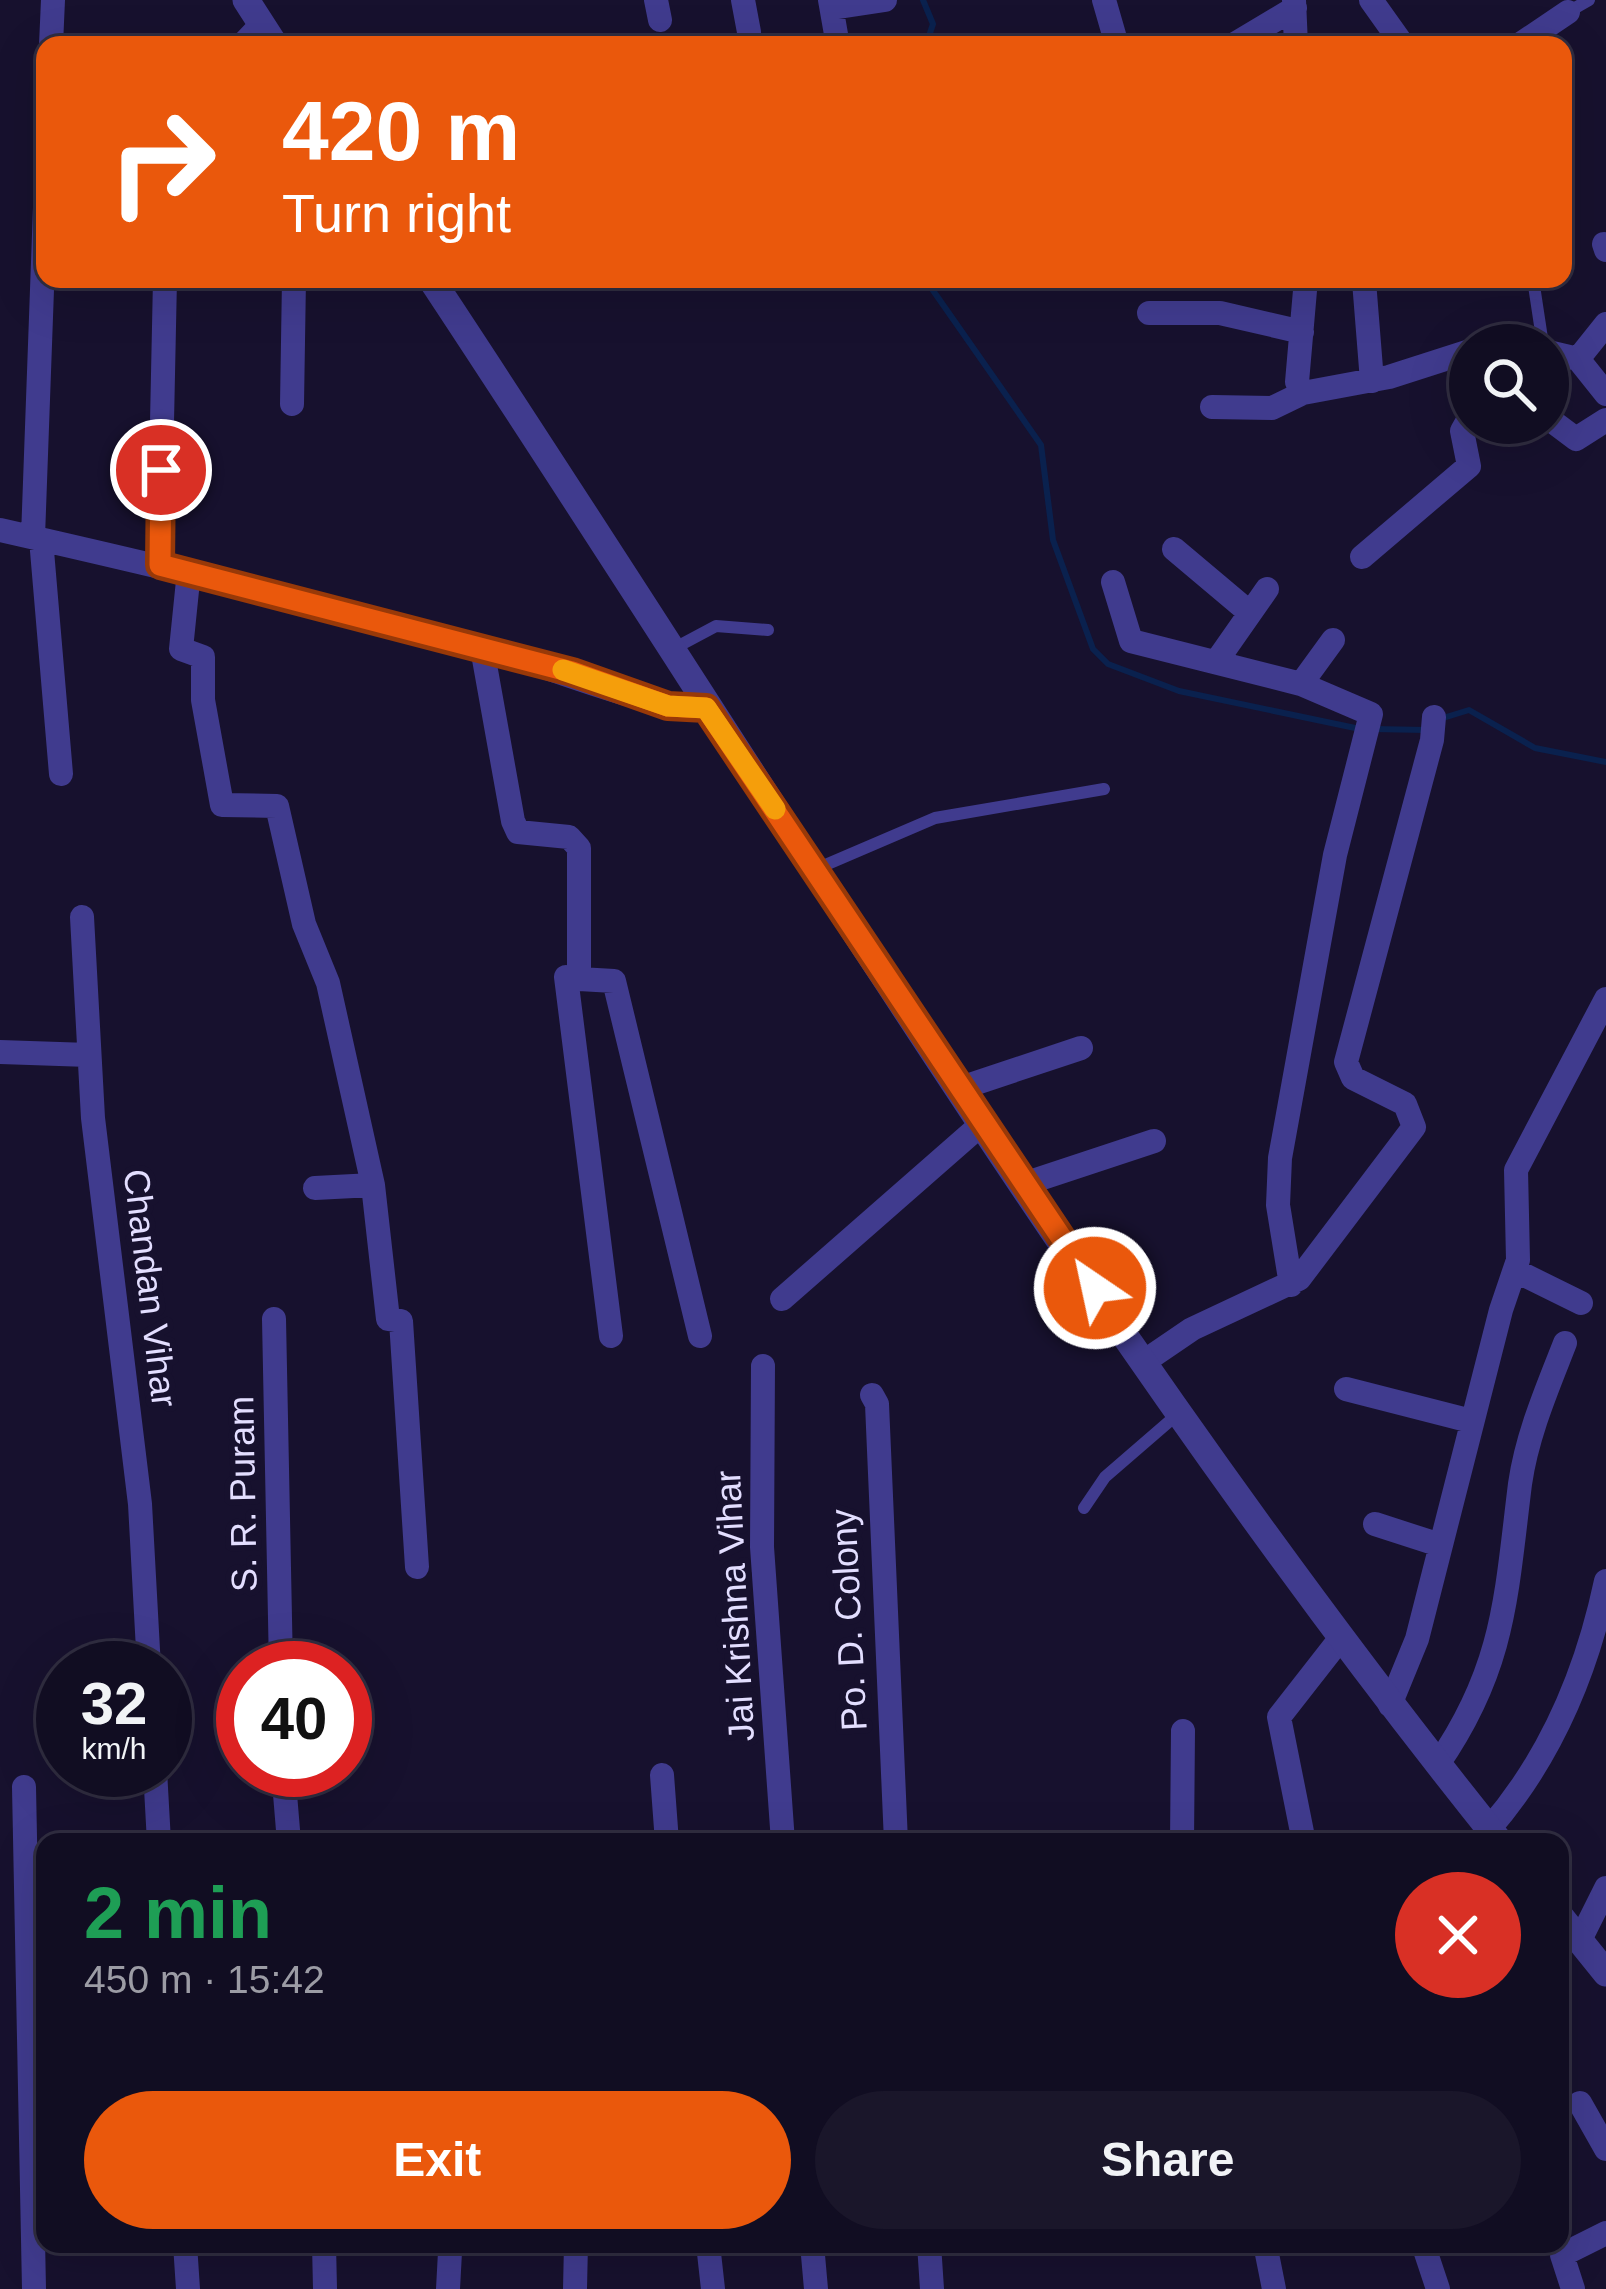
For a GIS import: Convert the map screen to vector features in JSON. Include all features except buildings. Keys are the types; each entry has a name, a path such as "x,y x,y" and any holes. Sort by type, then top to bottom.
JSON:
{"street":[{"path":"51,36 53,0"},
{"path":"246,0 259,36"},
{"path":"742,0 748,32"},
{"path":"836,36 831,4 885,0"},
{"path":"1104,0 1115,36"},
{"path":"1371,0 1397,36"},
{"path":"1246,36 1294,4"},
{"path":"1294,4 1296,36"},
{"path":"1533,36 1579,6"},
{"path":"43,288 37,538 61,774"},
{"path":"160,565 165,288"},
{"path":"292,404 294,288"},
{"path":"437,288 706,708 1145,1361 1340,1639 1493,1833"},
{"path":"1303,393 1297,382 1305,288"},
{"path":"1365,288 1372,381"},
{"path":"1149,313 1220,313 1302,332"},
{"path":"1578,359 1606,325"},
{"path":"1569,356 1578,359 1606,394"},
{"path":"1212,407 1272,408 1303,393 1372,381 1449,357"},
{"path":"1569,434 1576,439 1606,420"},
{"path":"1362,557 1469,466 1465,444"},
{"path":"0,530 189,571 482,648 668,706 706,708"},
{"path":"1174,549 1250,613"},
{"path":"189,571 181,649 203,657 203,700 222,806 277,806 304,924 328,982 373,1185 388,1319 401,1322 416,1567"},
{"path":"1113,582 1131,641 1301,684 1371,714 1335,855 1280,1158 1278,1205 1292,1286"},
{"path":"1216,662 1267,589"},
{"path":"1301,684 1333,640"},
{"path":"482,648 518,832 569,837 579,848 579,979"},
{"path":"1145,1361 1192,1329 1292,1286 1414,1127 1405,1104 1353,1078 1346,1062 1433,728"},
{"name":"Chandan Vihar","path":"82,917 89,1055 140,1504 148,1641"},
{"path":"611,1336 566,977 614,981 700,1336"},
{"path":"1390,1705 1417,1639 1471,1421 1516,1271 1516,1171 1606,999"},
{"path":"961,1088 1000,1070 1082,1048"},
{"path":"0,1052 89,1055"},
{"path":"782,1299 984,1123"},
{"path":"1024,1184 1154,1141"},
{"path":"315,1188 373,1185"},
{"path":"1516,1271 1581,1304"},
{"name":"S. R. Puram","path":"274,1319 280,1641"},
{"path":"1438,1764 1471,1715 1493,1658 1514,1565 1520,1482 1534,1424 1564,1343"},
{"name":"Jai Krishna Vihar","path":"763,1366 762,1546 782,1833"},
{"path":"1346,1389 1471,1421"},
{"name":"Po. D. Colony","path":"872,1395 877,1403 896,1833"},
{"path":"1375,1524 1440,1545"},
{"path":"1496,1833 1530,1782 1567,1706 1606,1581"},
{"path":"1302,1833 1279,1717 1340,1639"},
{"path":"1182,1833 1183,1731"},
{"path":"662,1775 666,1833"},
{"path":"24,1787 34,2289"},
{"path":"156,1797 158,1833"},
{"path":"285,1797 288,1833"},
{"path":"1580,1940 1606,1888"},
{"path":"1569,1927 1606,1973"},
{"path":"1580,2103 1606,2149"},
{"path":"1569,2252 1606,2233"},
{"path":"186,2253 188,2289"},
{"path":"324,2253 326,2289"},
{"path":"448,2289 449,2253"},
{"path":"575,2289 576,2253"},
{"path":"709,2253 713,2289"},
{"path":"813,2253 816,2289"},
{"path":"930,2253 932,2289"},
{"path":"1266,2253 1274,2289"},
{"path":"1426,2253 1432,2288"},
{"path":"1566,2253 1562,2255 1573,2289"}],"lane":[{"path":"1535,288 1541,324"},
{"path":"670,650 716,626 768,630"},
{"path":"815,870 935,818 1104,789"},
{"path":"1084,1508 1105,1477 1180,1412"}],"waterway":[{"path":"923,0 933,24 929,36"},
{"path":"931,288 1041,445 1053,540 1093,649 1108,664 1179,691 1360,729"},
{"path":"1443,718 1469,710 1535,748 1606,762"},
{"path":"1373,729 1426,730"}],"slow traffic":[{"path":"563,670 668,706 706,708 775,809"}],"route":[{"path":"161,470 160,565 572,672 668,706 706,708 1095,1288"}]}
